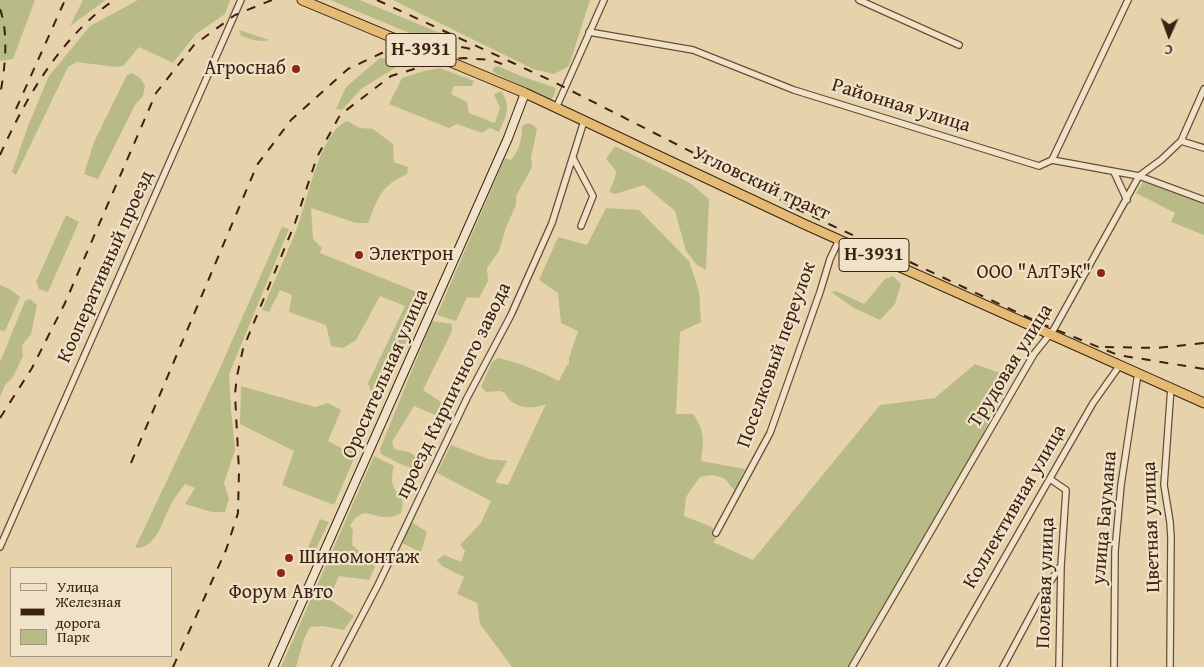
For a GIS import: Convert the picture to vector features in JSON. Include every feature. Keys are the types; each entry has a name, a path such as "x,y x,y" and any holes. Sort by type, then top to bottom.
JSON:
{"highway":[{"name":"Угловский тракт","path":"302,0 525,93 839,240 1204,403"}],"main road":[{"name":"Оросительная улица","path":"273,667 508,138 525,93"}],"street":[{"name":"Кооперативный проезд","path":"0,547 241,0"},
{"path":"556,108 604,0"},
{"path":"858,0 959,45"},
{"path":"1052,160 1128,0"},
{"name":"Районная улица","path":"589,32 693,50 794,90 1039,166 1052,160 1139,176 1204,200"},
{"name":"Трудовая улица","path":"852,667 1034,354 1050,334 1139,176 1161,160 1181,141 1201,103 1204,89"},
{"name":"проезд Кирпичного завода","path":"335,667 378,585 467,398 512,315 552,223 584,121"},
{"path":"1181,141 1204,148"},
{"path":"573,158 593,196 581,226"},
{"path":"1114,172 1126,200"},
{"name":"Поселковый переулок","path":"716,533 770,433 830,260 839,240"},
{"name":"Коллективная улица","path":"942,667 1093,403 1120,365"},
{"name":"улица Баумана","path":"1114,667 1116,541 1121,484 1138,373"},
{"name":"Цветная улица","path":"1170,667 1171,537 1164,485 1171,387"},
{"name":"Полевая улица","path":"1050,479 1066,490 1060,566 1059,667"},
{"path":"1003,667 1040,598 1060,566"}],"green space":[{"path":"0,0 35,0 13,59 0,61"},
{"path":"83,0 106,0 70,26"},
{"path":"138,0 230,0 225,14 196,34 173,63 139,47 123,66 115,67 77,62 68,67 16,175 12,172 28,126 49,76 90,26"},
{"path":"330,0 360,0 445,35 444,37 424,35 419,37"},
{"path":"393,0 590,0 569,66 554,74 533,69"},
{"path":"239,30 269,40 259,41 241,36"},
{"path":"380,58 398,62 395,68 361,89 342,110 336,109 346,87"},
{"path":"498,66 556,88 554,96 549,102 540,99 536,93 493,72 493,68"},
{"path":"440,68 474,81 472,86 454,86 451,94 467,102 469,113 495,123 500,108 494,94 501,91 506,102 507,112 499,132 490,128 482,133 457,124 449,128 389,104 402,78"},
{"path":"132,73 140,78 145,86 143,96 135,105 98,179 84,174 94,142 127,75"},
{"path":"347,121 360,128 373,129 393,144 394,162 408,167 407,174 391,183 382,193 368,223 356,223 311,208 313,239 322,248 320,253 422,294 424,300 386,390 379,393 371,392 368,383 405,306 380,296 356,340 343,348 331,346 326,325 289,312 292,295 280,290 269,312 262,310 296,231 321,154 337,128"},
{"path":"528,123 537,129 531,158 532,167 516,196 516,205 506,227 499,251 487,268 488,281 479,298 467,297 456,321 437,315 505,158 511,160 517,152 522,135 522,126"},
{"path":"615,146 690,183 709,199 706,270 696,264 686,251 675,211 644,185 615,194 609,192 616,171 606,159"},
{"path":"1143,182 1204,204 1204,235 1171,222 1175,213 1136,193"},
{"path":"606,208 639,210 689,261 699,291 701,322 680,332 676,414 693,414 700,425 703,436 701,461 745,469 735,491 724,478 712,475 700,477 686,497 684,516 712,527 716,539 713,542 753,560 880,405 935,398 975,364 1006,375 974,459 848,667 512,667 480,624 477,603 457,594 464,577 442,566 437,560 444,555 461,562 465,551 460,545 481,523 491,501 437,473 451,445 488,459 507,461 496,481 497,483 508,485 546,404 535,407 523,407 512,402 505,393 500,391 486,392 481,387 492,362 498,358 530,368 559,381 567,365 569,365 569,358 578,331 561,323 558,293 539,280 558,237 587,245"},
{"path":"66,215 79,222 48,292 39,289 36,282"},
{"path":"282,227 289,229 229,374 235,450 224,483 229,499 225,512 212,512 185,504 195,488 185,484 171,504 154,538 149,544 135,548 220,368"},
{"path":"893,276 901,284 895,304 880,320 854,308 831,292 836,291 864,304 885,279"},
{"path":"0,285 20,297 5,331 0,330"},
{"path":"30,299 37,305 31,334 22,345 23,356 13,377 5,385 0,397 0,362 25,301"},
{"path":"432,321 452,324 452,331 423,390 453,410 447,420 414,406 392,442 394,449 409,452 426,462 423,470 420,471 400,464 381,454 380,449"},
{"path":"241,386 315,407 328,403 341,410 328,441 345,450 359,427 366,431 334,505 282,485 294,451 240,424"},
{"path":"374,456 394,466 392,481 394,488 403,501 401,513 391,517 384,517 365,513 355,519 350,526 353,530 352,545 372,561 375,567 369,580 339,576 329,599 354,616 344,630 323,626 310,627 304,639 296,667 281,667"},
{"path":"320,519 329,522 314,553 307,550"},
{"path":"412,522 427,532 421,552 402,543"}],"railway":[{"path":"16,109 65,0"},
{"path":"0,155 21,112 61,50 95,15 114,0"},
{"path":"0,418 32,368 65,303 156,93 194,45 235,15 272,0"},
{"path":"377,0 552,81 739,176 797,209 1042,324 1118,355 1204,369"},
{"path":"0,9 5,40 5,63 0,95"},
{"path":"131,463 257,165 291,120 348,69 403,43 437,42 476,50"},
{"path":"173,667 226,550 238,513 239,471 235,394 237,376 243,349 295,223 317,157 340,115 391,76 444,60 464,58 491,60 502,64"},
{"path":"1105,347 1157,348 1204,343"}],"place":[{"name":"Агроснаб","path":"296,69"},
{"name":"Электрон","path":"359,255"},
{"name":"ООО \"АлТэК\"","path":"1101,273"},
{"name":"Шиномонтаж","path":"289,558"},
{"name":"Форум Авто","path":"281,573"}]}
